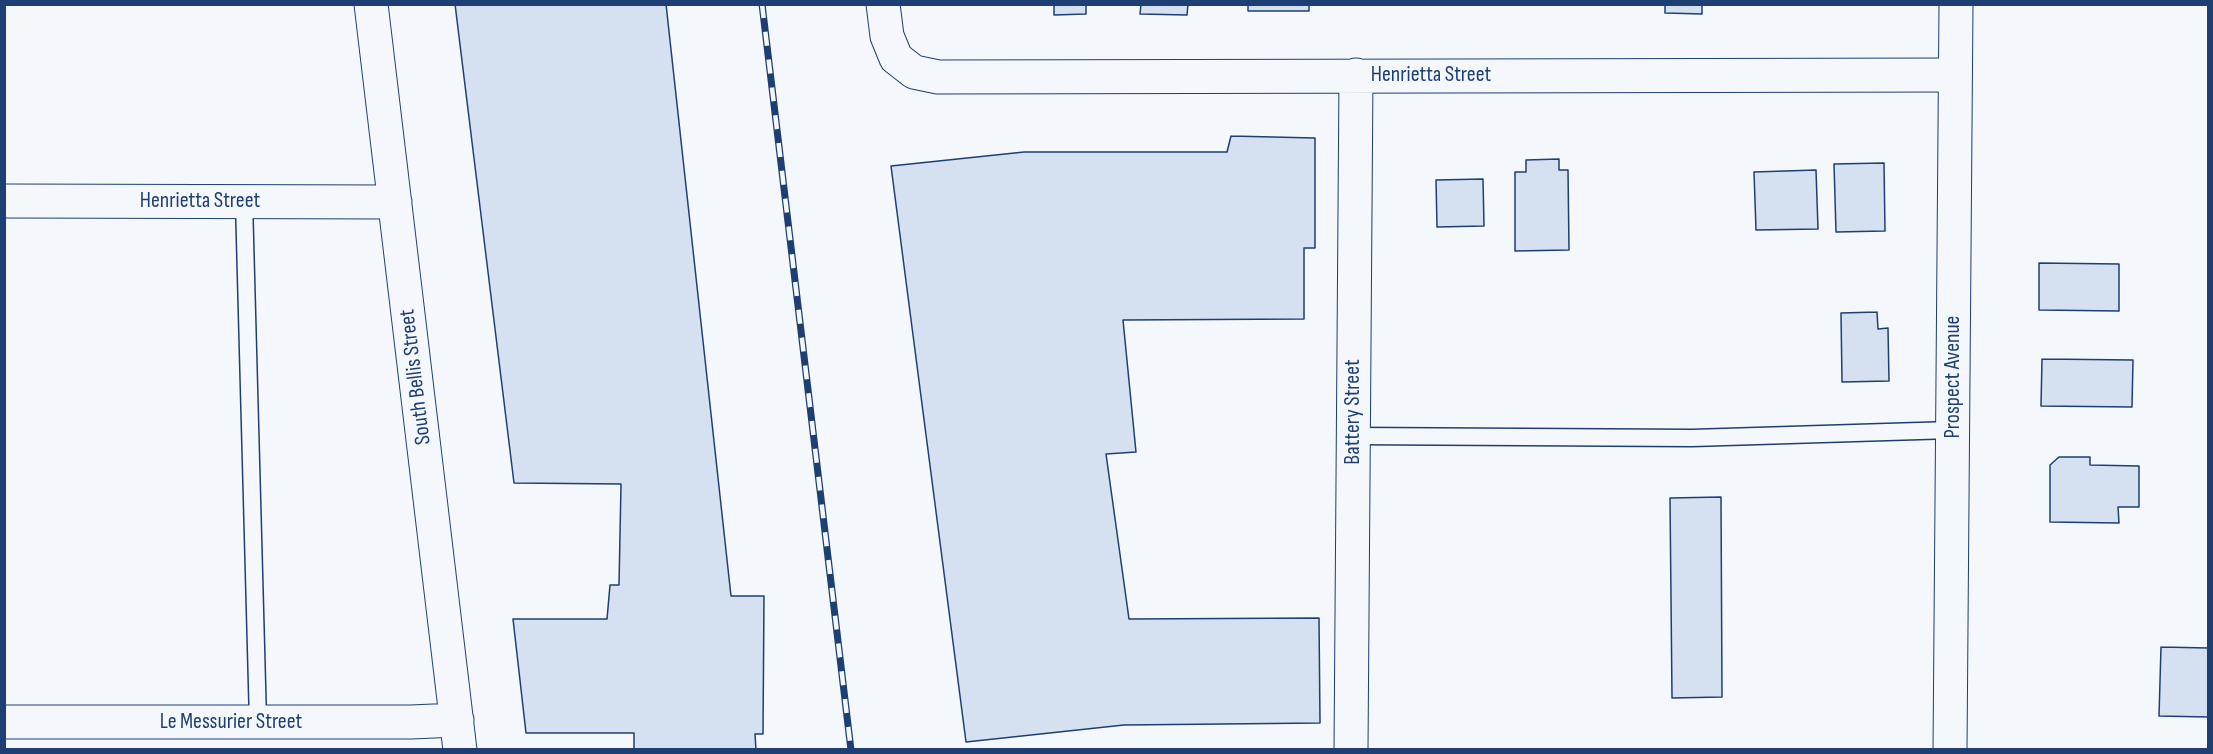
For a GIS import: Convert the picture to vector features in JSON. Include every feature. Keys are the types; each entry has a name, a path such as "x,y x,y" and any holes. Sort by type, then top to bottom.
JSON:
{"street":[{"name":"South Bellis Street","path":"371,4 459,735"},
{"name":"Henrietta Street","path":"884,4 890,46 896,58 908,69 928,76 1955,75"},
{"name":"Prospect Avenue","path":"1950,750 1956,4"},
{"name":"Battery Street","path":"1351,750 1356,75"},
{"name":"Henrietta Street","path":"4,201 395,202"},
{"name":"Le Messurier Street","path":"4,722 411,722 459,735"}],"lane":[{"path":"244,202 258,722"},
{"path":"1353,436 1692,438 1952,430"}],"building":[{"path":"455,4 666,4 731,596 764,596 763,734 755,734 756,750 634,750 634,733 526,733 513,619 607,619 610,585 619,585 621,484 514,483"},
{"path":"1054,4 1086,4 1086,14 1054,15"},
{"path":"1141,4 1188,4 1187,15 1140,14"},
{"path":"1248,4 1309,4 1309,11 1248,11"},
{"path":"1665,4 1702,4 1702,14 1665,13"},
{"path":"1231,136 1315,138 1315,248 1304,248 1304,319 1123,320 1136,452 1106,454 1129,619 1319,618 1320,723 1124,725 966,742 891,166 1024,152 1227,152"},
{"path":"1559,159 1559,170 1568,170 1569,250 1515,251 1515,172 1526,172 1526,160"},
{"path":"1884,163 1885,231 1836,232 1834,164"},
{"path":"1816,170 1818,229 1756,230 1754,172"},
{"path":"1483,179 1484,226 1437,227 1436,180"},
{"path":"2039,263 2119,264 2119,311 2039,310"},
{"path":"1877,312 1878,329 1888,328 1889,381 1842,382 1841,313"},
{"path":"2042,359 2133,360 2132,407 2041,406"},
{"path":"2059,457 2090,457 2090,465 2139,466 2139,507 2118,507 2119,523 2050,522 2050,465"},
{"path":"1721,497 1722,697 1672,698 1670,498"},
{"path":"2161,647 2208,648 2208,717 2159,716"}],"railway":[{"path":"762,4 851,750"}]}
